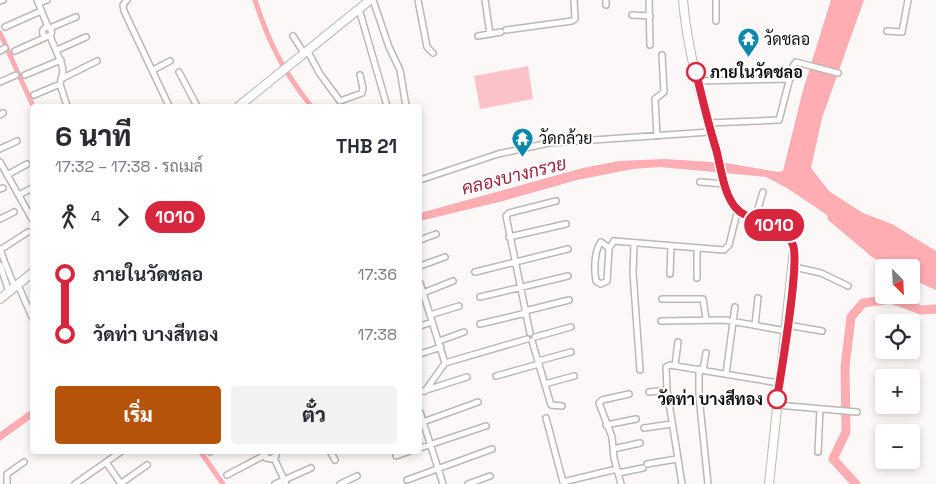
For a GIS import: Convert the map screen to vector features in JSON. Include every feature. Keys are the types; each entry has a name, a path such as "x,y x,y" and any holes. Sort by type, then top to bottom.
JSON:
{"main road":[{"path":"683,0 686,28 710,132 724,182 732,202 738,210 776,225 786,233 794,249 794,267 779,383 769,484"},
{"path":"241,104 365,3"},
{"path":"0,299 30,275"}],"street":[{"path":"15,51 48,36 52,32 38,2 47,0"},
{"path":"127,0 123,5 124,10 168,104"},
{"path":"418,0 427,47 433,53"},
{"path":"485,0 490,34"},
{"path":"478,36 570,22 574,19 574,0"},
{"path":"649,0 650,45"},
{"path":"716,0 716,21"},
{"path":"887,31 902,32 908,0"},
{"path":"365,3 387,104"},
{"path":"365,3 400,70 406,104"},
{"path":"5,27 41,11"},
{"path":"632,15 650,16"},
{"path":"49,28 76,16"},
{"path":"48,36 61,60 63,72 60,82 66,104"},
{"path":"293,36 340,101 362,93 363,88 360,75"},
{"path":"57,50 86,38"},
{"path":"656,136 655,100 664,92 662,56"},
{"path":"25,76 61,60"},
{"path":"34,95 97,61"},
{"path":"153,70 170,61"},
{"path":"708,123 780,120 796,62 838,73"},
{"path":"179,72 196,104"},
{"path":"0,82 16,75"},
{"path":"698,81 790,79"},
{"path":"422,179 498,154 549,143 710,132"},
{"path":"0,149 17,141"},
{"path":"0,162 30,216"},
{"path":"7,175 28,164"},
{"path":"700,182 724,182"},
{"path":"18,195 30,189"},
{"path":"755,218 763,192"},
{"path":"556,201 509,213 506,216 520,288 538,362 551,405 553,407 562,406"},
{"path":"609,248 602,242 597,248 595,275 596,281 600,284 607,281 609,248 614,241 634,244 726,249 729,245 738,210"},
{"path":"0,219 14,212"},
{"path":"509,237 566,224"},
{"path":"28,232 0,250 3,263 14,289 30,314"},
{"path":"422,239 436,234"},
{"path":"634,244 633,281 640,370"},
{"path":"670,274 671,246"},
{"path":"697,248 697,278"},
{"path":"475,272 568,249"},
{"path":"422,265 445,257"},
{"path":"794,267 821,273 848,286"},
{"path":"480,297 568,276"},
{"path":"445,363 423,297 453,281"},
{"path":"662,298 703,299 706,319"},
{"path":"755,325 758,298"},
{"path":"480,324 569,300"},
{"path":"430,316 459,306"},
{"path":"726,374 735,307"},
{"path":"661,321 706,319 822,331"},
{"path":"422,325 432,322"},
{"path":"423,391 445,363 571,327"},
{"path":"422,353 464,332"},
{"path":"675,366 678,342"},
{"path":"496,376 571,352"},
{"path":"706,353 701,370 699,396 708,484"},
{"path":"682,484 667,390 666,368 675,366 779,383"},
{"path":"545,384 574,376"},
{"path":"423,391 467,377"},
{"path":"649,392 667,390"},
{"path":"620,484 612,437 601,412 600,402 628,394"},
{"path":"443,484 423,422 478,402"},
{"path":"777,405 855,412"},
{"path":"818,452 820,408"},
{"path":"546,418 563,482 678,459"},
{"path":"606,425 636,419"},
{"path":"644,428 672,424"},
{"path":"422,447 486,426"},
{"path":"613,449 640,443"},
{"path":"407,480 492,449"},
{"path":"76,484 118,454"},
{"path":"227,475 263,454"},
{"path":"266,454 268,459 275,454 285,482"},
{"path":"332,454 335,460"},
{"path":"396,456 402,454"},
{"path":"7,484 7,474 24,462"},
{"path":"106,462 121,484 147,465"},
{"path":"275,484 285,482 311,468"},
{"path":"340,484 357,476"},
{"path":"468,484 490,476"}],"shaded area":[{"path":"831,0 864,0 822,118 811,168 829,191 863,213 892,224 936,251 936,290 920,283 920,259 875,259 828,220 827,215 787,188 766,177 660,167 633,169 577,180 503,201 422,221 422,212 583,168 619,161 665,159 726,163 778,172 783,171 803,90"},
{"path":"528,66 533,99 480,109 474,76"},
{"path":"30,410 30,419 0,441 0,432"}],"waterway":[{"path":"255,0 278,56 292,81 309,104"},
{"path":"0,33 32,104"},
{"path":"856,484 833,459 846,432 845,367 851,317 863,303 891,299 921,310 936,309"},
{"path":"202,454 223,484"}],"bus line":[{"name":"1010","path":"696,72 706,117 724,180 734,206 744,214 781,228 790,237 793,244 795,257 792,289 777,399"}],"place":[{"name":"วัดชลอ","path":"748,58"},
{"name":"ภายในวัดชลอ","path":"696,72"},
{"name":"วัดกล้วย","path":"523,157"},
{"name":"วัดท่า บางสีทอง","path":"777,399"}],"water label":[{"name":"คลองบางกรวย","path":"514,176"}]}
